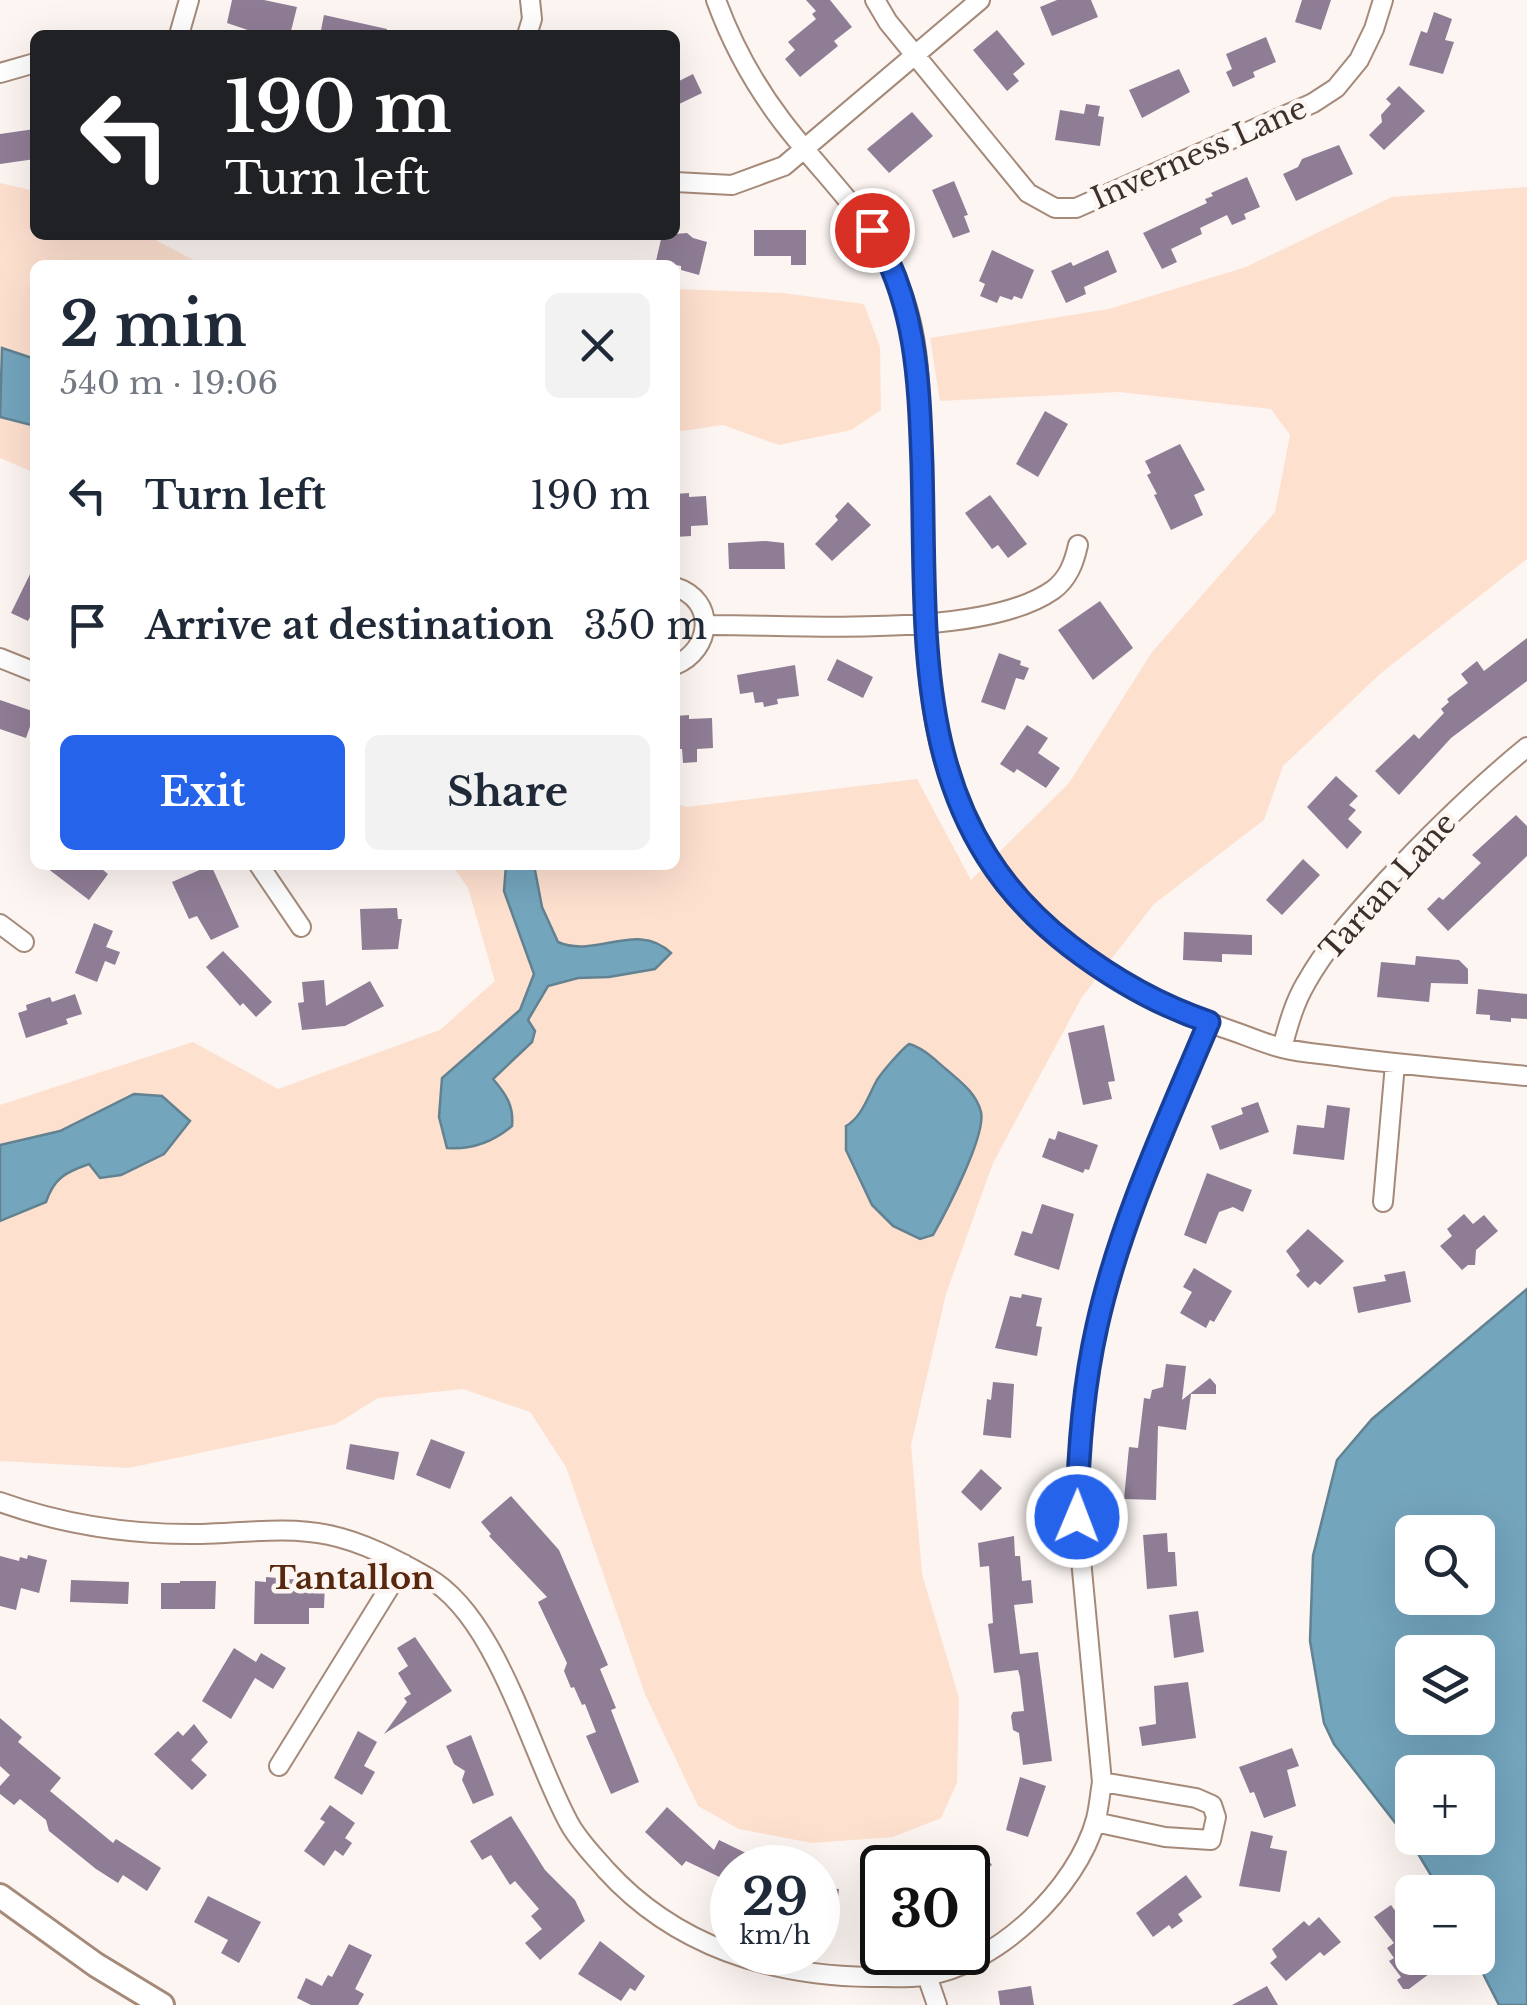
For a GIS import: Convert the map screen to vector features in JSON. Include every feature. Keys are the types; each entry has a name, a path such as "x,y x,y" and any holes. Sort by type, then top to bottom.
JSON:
{"street":[{"path":"180,30 189,0"},
{"path":"529,30 530,0"},
{"path":"716,0 729,35 755,82 805,149 851,200 890,259 912,327 920,380 925,624 931,692 940,748 955,794 989,862 1048,929 1094,964 1171,1010 1282,1048 1395,1064 1527,1076"},
{"name":"Inverness Lane","path":"875,0 1028,193 1054,208 1076,208 1329,94 1359,60 1383,0"},
{"path":"680,182 732,186 784,166 980,0"},
{"path":"0,73 30,64"},
{"path":"706,624 925,624 982,618 1055,589 1070,572 1078,545"},
{"path":"680,590 699,604 706,624 698,650 680,664"},
{"path":"0,658 30,670"},
{"name":"Tartan Lane","path":"1282,1048 1304,986 1342,932 1422,842 1527,747"},
{"path":"262,870 301,927"},
{"path":"0,924 24,942"},
{"path":"0,1502 44,1516 126,1531 203,1534 272,1530 328,1534 404,1564 432,1580 475,1624 570,1826 608,1872 670,1925 754,1963 839,1977 926,1976 984,1954 1030,1921 1067,1875 1095,1822 1102,1782 1077,1517 1090,1364 1122,1244 1209,1022"},
{"path":"1383,1202 1395,1064"},
{"path":"278,1766 404,1564"},
{"path":"1095,1822 1166,1837 1211,1840 1216,1817 1212,1805 1196,1798 1102,1782"},
{"path":"0,1896 96,1966 162,2005"},
{"path":"926,1976 937,2005"}],"shaded area":[{"path":"0,183 30,190 30,240 156,240 194,260 30,260 30,471 0,458"},
{"path":"1527,187 1527,559 1381,673 1283,766 1264,820 1154,904 1082,997 993,1163 946,1294 911,1445 922,1574 959,1698 957,1783 941,1818 893,1837 812,1843 739,1829 698,1806 645,1694 566,1467 530,1412 463,1389 378,1398 336,1424 129,1468 0,1461 0,1105 193,1042 278,1089 440,1030 495,981 468,888 455,870 680,870 680,805 917,779 971,880 1069,783 1152,652 1275,512 1290,435 1271,409 1119,392 940,401 930,338 1109,309 1246,267 1392,197"},
{"path":"680,289 783,293 864,304 880,347 881,410 851,430 779,445 723,425 680,431"}],"water":[{"path":"2,348 30,357 30,425 0,417"},
{"path":"506,870 535,870 542,907 558,942 587,946 644,940 671,953 655,969 578,978 548,986 528,1020 535,1031 532,1042 493,1079 508,1101 512,1126 482,1144 447,1148 439,1117 442,1078 520,1010 534,974 504,891"},
{"path":"909,1044 920,1048 963,1084 981,1112 977,1138 955,1192 933,1235 920,1239 893,1226 872,1205 846,1150 846,1126 860,1112 883,1072"},
{"path":"134,1094 162,1096 190,1121 164,1154 121,1175 100,1178 89,1164 81,1167 57,1182 46,1202 0,1221 0,1145 60,1131"},
{"path":"1527,1289 1527,2005 1499,2005 1484,1975 1495,1975 1495,1875 1431,1875 1419,1855 1495,1855 1495,1755 1395,1755 1395,1823 1334,1744 1324,1723 1310,1641 1313,1556 1337,1460 1372,1419"}],"building":[{"path":"232,0 264,0 297,7 291,30 248,30 227,23"},
{"path":"806,0 830,0 852,27 834,41 838,46 800,77 785,59 795,50 788,42 816,19 812,14 816,11"},
{"path":"1057,0 1091,0 1098,17 1052,36 1040,7"},
{"path":"1302,0 1331,0 1321,30 1295,22"},
{"path":"1434,12 1452,19 1445,40 1454,42 1443,74 1409,65 1421,31 1427,33"},
{"path":"324,15 387,29 387,30 321,30"},
{"path":"997,30 1025,64 1013,74 1019,81 1007,91 973,50"},
{"path":"1266,37 1276,62 1233,87 1226,72 1232,69 1226,54"},
{"path":"1179,69 1190,92 1142,118 1129,90"},
{"path":"693,74 702,93 680,104 680,80"},
{"path":"1399,86 1425,111 1384,150 1369,135 1382,122 1381,115 1391,104 1386,99"},
{"path":"1086,104 1100,106 1098,116 1104,117 1100,146 1055,140 1060,110 1084,114"},
{"path":"912,112 933,136 889,173 867,149"},
{"path":"30,130 30,160 0,164 0,134"},
{"path":"1339,145 1353,174 1296,201 1283,174 1298,167 1302,159"},
{"path":"1247,177 1260,207 1232,225 1227,215 1200,228 1202,234 1171,249 1177,262 1162,269 1143,233 1207,203 1205,199 1213,196 1211,193"},
{"path":"954,181 968,215 964,216 970,232 953,238 932,190"},
{"path":"754,230 806,230 806,265 791,265 791,256 754,256"},
{"path":"680,234 707,242 699,275 681,270 680,260 656,260 661,240 680,240"},
{"path":"992,250 1034,270 1022,299 1000,296 997,303 980,296 985,284 979,281"},
{"path":"1108,250 1117,272 1084,287 1086,294 1066,303 1051,271"},
{"path":"1045,411 1068,424 1038,477 1016,464"},
{"path":"1180,444 1205,490 1194,495 1203,515 1171,530 1154,495 1157,494 1145,461"},
{"path":"680,494 706,496 708,525 691,526 691,536 680,537"},
{"path":"990,495 1027,544 1008,558 998,545 992,549 965,513"},
{"path":"848,502 871,525 832,561 815,544 838,520 835,516"},
{"path":"728,543 784,543 785,569 729,569"},
{"path":"30,574 30,617 28,621 11,613"},
{"path":"1100,601 1133,648 1093,680 1058,630"},
{"path":"1527,638 1527,681 1451,738 1399,795 1375,771 1414,734 1419,739 1444,713 1441,709 1449,702 1447,699 1468,683 1461,674 1477,661 1484,671"},
{"path":"999,653 1029,668 1024,680 1016,678 1005,710 981,702"},
{"path":"837,659 873,677 863,698 827,680"},
{"path":"795,665 799,696 777,699 778,704 764,707 763,702 755,703 753,692 740,694 737,675"},
{"path":"0,700 30,710 26,738 0,729"},
{"path":"680,716 712,718 713,748 697,749 697,762 683,763"},
{"path":"1027,725 1048,738 1038,753 1060,768 1046,788 1017,769 1014,773 1000,764"},
{"path":"1336,776 1358,796 1349,805 1356,810 1348,819 1362,832 1347,849 1307,807"},
{"path":"1516,815 1527,826 1527,856 1448,931 1427,909 1439,897 1443,900 1481,863 1472,855"},
{"path":"1303,859 1320,875 1282,915 1266,900"},
{"path":"50,870 103,870 108,874 89,900"},
{"path":"200,870 213,870 239,927 211,940 197,916 189,919 172,882"},
{"path":"397,908 398,919 402,919 398,949 362,950 360,909"},
{"path":"94,923 113,931 106,947 120,952 115,965 105,961 97,982 75,973"},
{"path":"1184,932 1252,935 1252,955 1222,954 1222,962 1183,960"},
{"path":"223,951 272,1002 256,1017 243,1003 240,1006 206,967"},
{"path":"1416,956 1459,960 1468,969 1468,984 1431,983 1429,1002 1377,997 1381,962 1415,965"},
{"path":"324,980 326,1006 370,981 384,1006 345,1026 302,1030 298,1003 304,1002 302,982"},
{"path":"1478,989 1527,994 1527,1019 1490,1020 1490,1015 1476,1014"},
{"path":"75,994 82,1014 66,1019 68,1024 26,1038 18,1013 27,1010 26,1005"},
{"path":"1104,1025 1115,1081 1108,1082 1112,1099 1083,1105 1068,1033"},
{"path":"1258,1102 1269,1132 1220,1150 1211,1126 1243,1114 1241,1108"},
{"path":"1327,1105 1350,1108 1344,1160 1293,1154 1297,1125 1324,1128"},
{"path":"1058,1131 1098,1145 1089,1170 1083,1173 1042,1157 1049,1138 1055,1140"},
{"path":"1207,1173 1252,1190 1243,1212 1233,1207 1219,1212 1206,1244 1184,1235"},
{"path":"1042,1204 1074,1214 1059,1270 1014,1255 1022,1231 1032,1234"},
{"path":"1464,1214 1473,1224 1484,1215 1498,1231 1476,1250 1475,1265 1462,1270 1440,1246 1452,1236 1447,1229"},
{"path":"1308,1229 1344,1261 1320,1285 1315,1281 1308,1288 1296,1275 1300,1271 1286,1251"},
{"path":"1194,1268 1232,1291 1214,1322 1210,1320 1206,1328 1180,1313 1192,1292 1183,1287"},
{"path":"1405,1271 1411,1302 1358,1313 1353,1287 1386,1281 1384,1275"},
{"path":"1022,1294 1042,1298 1036,1326 1042,1327 1037,1356 995,1348 1010,1296 1021,1298"},
{"path":"1166,1364 1186,1366 1182,1400 1210,1378 1216,1385 1216,1394 1191,1394 1186,1430 1158,1426 1156,1500 1124,1499 1129,1447 1138,1448 1144,1398 1150,1399 1152,1390 1163,1387"},
{"path":"993,1382 1014,1384 1011,1438 983,1435"},
{"path":"431,1439 465,1452 450,1489 416,1475"},
{"path":"350,1444 399,1452 394,1480 346,1469"},
{"path":"981,1469 1002,1488 981,1511 961,1492"},
{"path":"511,1496 559,1550 608,1665 600,1669 639,1782 611,1794 586,1736 596,1732 585,1704 571,1688 564,1671 567,1663 538,1602 547,1597 489,1536 481,1522"},
{"path":"1167,1533 1168,1552 1175,1552 1177,1586 1147,1589 1143,1535"},
{"path":"1014,1536 1022,1581 1031,1580 1033,1603 1014,1605 1020,1654 1038,1652 1052,1761 1023,1765 1019,1733 1013,1730 1011,1716 1013,1712 1024,1711 1020,1677 1018,1670 994,1673 988,1624 993,1623 989,1566 980,1567 978,1543"},
{"path":"28,1555 47,1560 39,1593 21,1588 16,1610 0,1606 0,1556 19,1561"},
{"path":"266,1577 325,1582 324,1608 309,1608 309,1624 254,1624 255,1581 266,1582"},
{"path":"71,1580 129,1582 128,1604 70,1602"},
{"path":"216,1581 215,1609 161,1609 161,1583"},
{"path":"1198,1611 1204,1652 1174,1658 1169,1615"},
{"path":"415,1637 452,1691 384,1734 407,1702 404,1698 411,1694 398,1673 408,1666 397,1648"},
{"path":"234,1648 256,1662 261,1653 286,1668 273,1689 255,1678 231,1719 202,1701"},
{"path":"1188,1682 1196,1738 1142,1746 1139,1727 1156,1724 1154,1686"},
{"path":"0,1718 22,1737 18,1742 61,1778 50,1791 113,1843 116,1839 161,1868 147,1891 123,1875 118,1883 96,1869 49,1831 46,1820 20,1799 14,1805 0,1794 0,1786 10,1775 0,1766"},
{"path":"194,1724 208,1742 191,1760 207,1775 192,1790 154,1754 178,1731 183,1736"},
{"path":"358,1731 377,1742 364,1766 375,1772 362,1795 334,1778"},
{"path":"471,1735 494,1795 473,1804 462,1780 465,1771 454,1764 446,1746"},
{"path":"1292,1748 1299,1766 1287,1770 1296,1806 1264,1818 1239,1767"},
{"path":"1020,1777 1046,1786 1028,1837 1006,1830"},
{"path":"330,1805 355,1823 345,1838 352,1843 343,1856 335,1850 324,1866 304,1851 325,1822 320,1819"},
{"path":"667,1807 710,1846 710,1872 686,1861 682,1866 645,1832"},
{"path":"511,1816 545,1870 575,1900 585,1921 540,1960 525,1943 542,1929 531,1916 539,1909 515,1881 510,1885 491,1855 482,1860 470,1841"},
{"path":"1251,1831 1273,1836 1270,1848 1287,1851 1280,1892 1239,1886"},
{"path":"1186,1875 1202,1897 1178,1914 1183,1921 1172,1929 1169,1925 1153,1937 1136,1913"},
{"path":"208,1896 261,1922 239,1963 221,1953 228,1940 194,1922"},
{"path":"1391,1905 1395,1911 1395,1969 1387,1948 1394,1943 1374,1917"},
{"path":"1319,1917 1341,1942 1324,1956 1320,1952 1286,1981 1270,1963 1277,1957 1272,1949 1304,1921 1309,1926"},
{"path":"600,1941 645,1976 635,1991 630,1988 621,2001 578,1974"},
{"path":"349,1944 372,1955 355,1989 364,1994 358,2005 311,2005 297,1998 306,1978 322,1986 328,1975 332,1977"},
{"path":"1428,1975 1409,1989 1403,1989 1397,1980"},
{"path":"1031,1986 1034,2005 1000,2005 998,1991"},
{"path":"1267,1986 1278,2005 1232,2005"}],"district":[{"name":"Tantallon","path":"352,1578"}],"route":[{"path":"872,230 890,259 912,327 920,380 925,624 931,692 940,748 971,832 989,862 1048,929 1136,992 1171,1010 1209,1022 1108,1286 1090,1364 1082,1422 1077,1517"}]}
